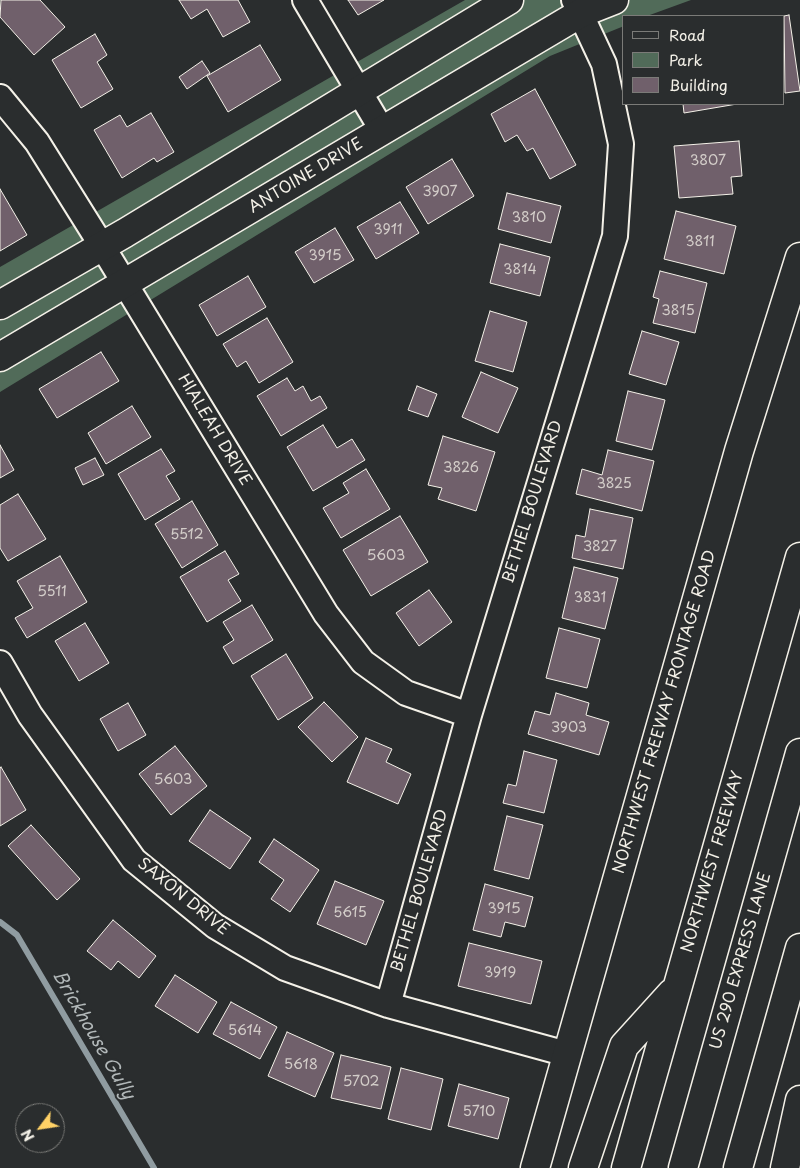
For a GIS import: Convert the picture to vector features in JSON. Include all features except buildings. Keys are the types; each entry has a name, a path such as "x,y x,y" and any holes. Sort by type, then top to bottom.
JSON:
{"main road":[{"path":"0,305 102,246 509,0"},
{"name":"ANTOINE DRIVE","path":"0,357 382,130 578,6 614,0"},
{"name":"NORTHWEST FREEWAY FRONTAGE ROAD","path":"535,1168 739,451 800,257"},
{"name":"NORTHWEST FREEWAY","path":"626,1168 800,557"},
{"name":"US 290 EXPRESS LANE","path":"683,1168 800,753"},
{"path":"738,1168 800,948"},
{"path":"583,1168 624,1046 676,988"},
{"path":"785,1168 800,1100"}],"street":[{"path":"305,0 382,130"},
{"name":"BETHEL BOULEVARD","path":"388,1005 469,715 615,236 621,144 604,64 578,6"},
{"name":"HIALEAH DRIVE","path":"0,97 37,142 326,614 363,662 406,693 469,715"},
{"name":"SAXON DRIVE","path":"0,662 30,714 134,860 215,926 285,968 388,1005 567,1054"}],"green space":[{"path":"465,0 691,0 650,15 622,15 622,27 550,56 0,392 0,267"}],"waterway":[{"name":"Brickhouse Gully","path":"0,922 17,935 154,1168"}]}
